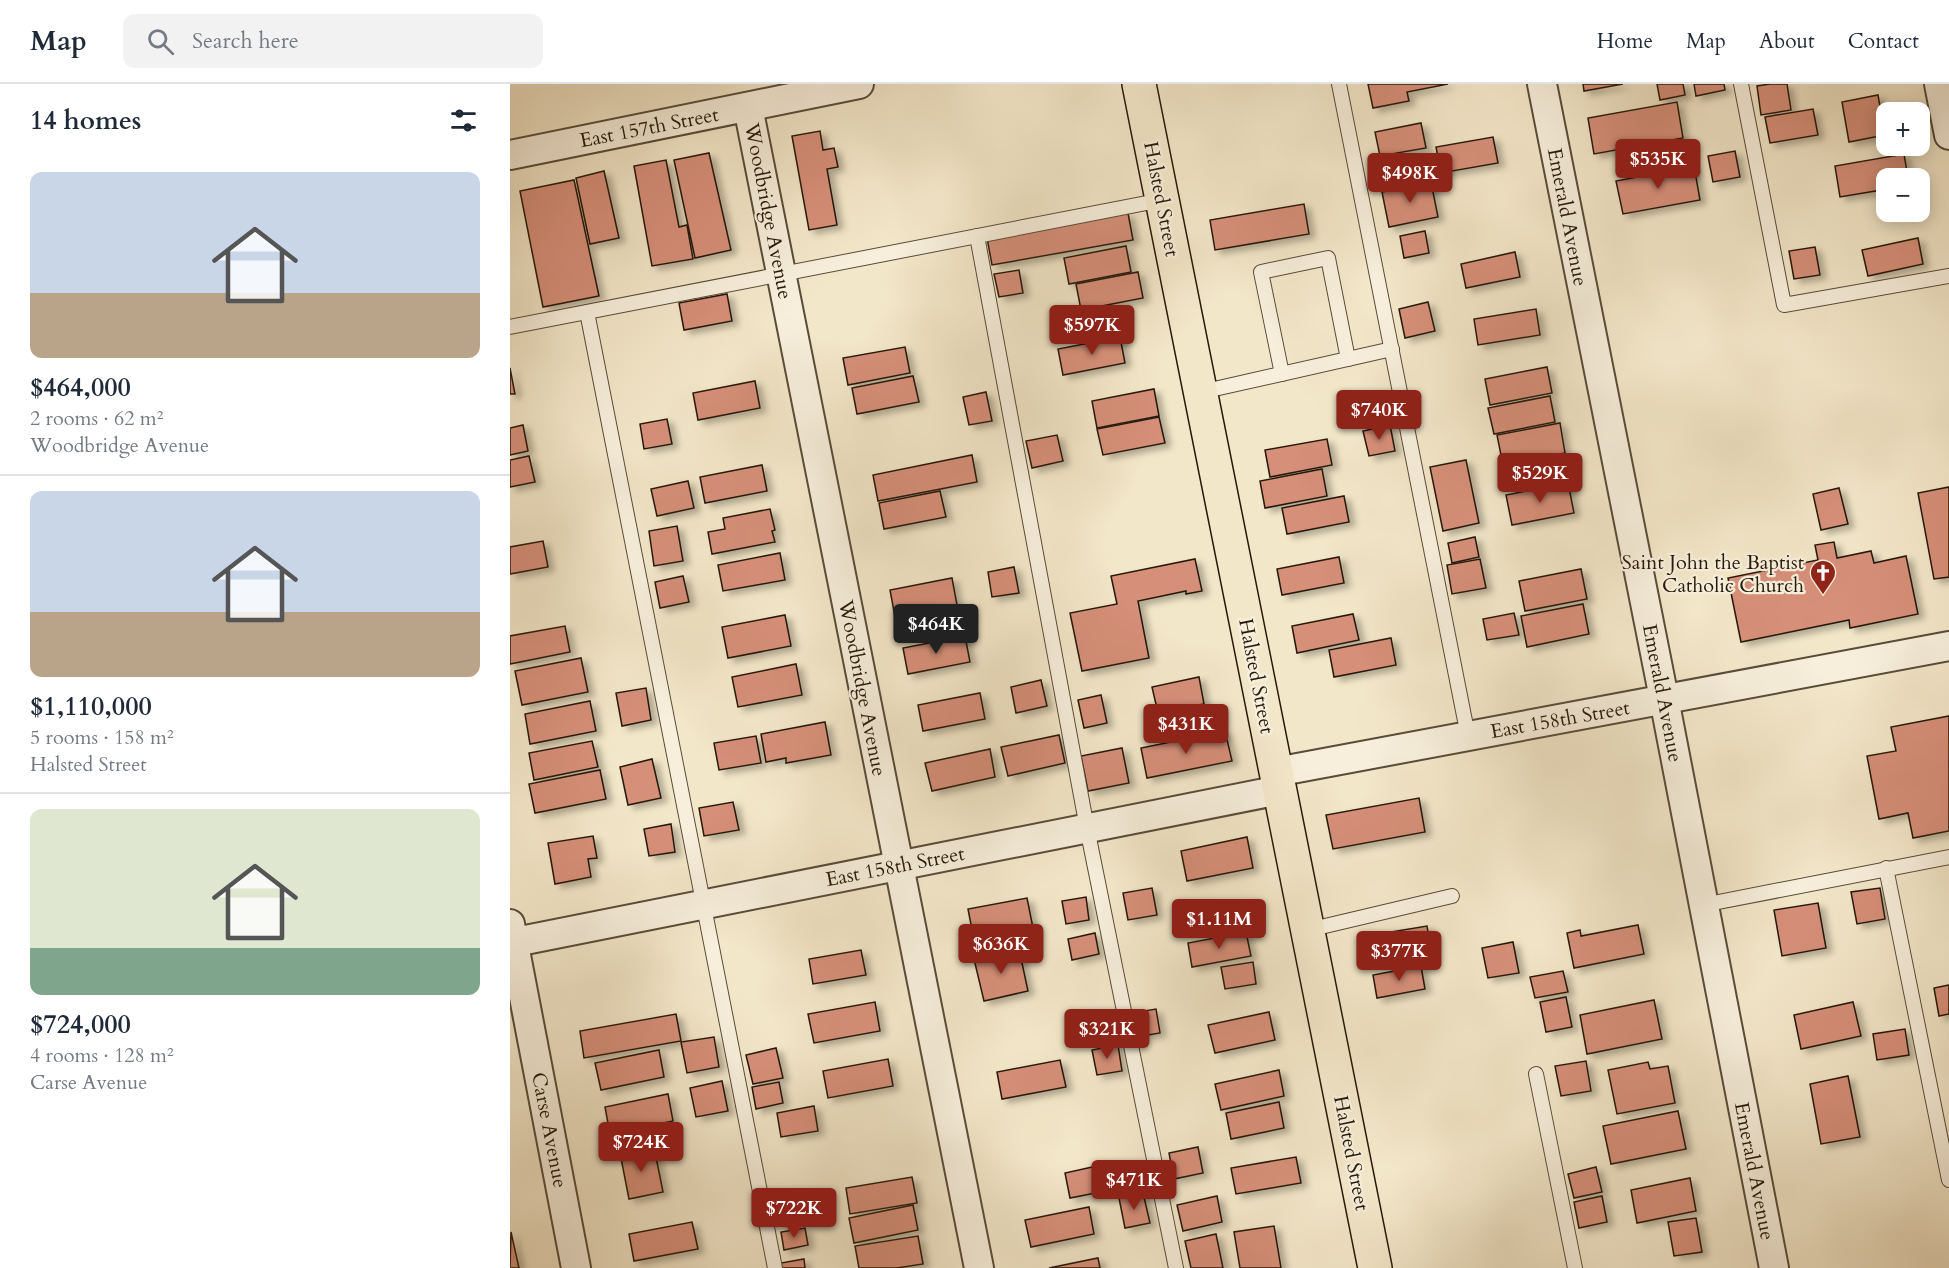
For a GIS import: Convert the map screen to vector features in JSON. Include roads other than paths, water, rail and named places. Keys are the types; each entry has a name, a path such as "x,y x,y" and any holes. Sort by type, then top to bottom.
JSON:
{"main road":[{"name":"Halsted Street","path":"1139,84 1375,1268"}],"street":[{"name":"East 157th Street","path":"510,155 859,84"},
{"name":"Emerald Avenue","path":"1542,84 1774,1268"},
{"path":"1939,84 1949,135"},
{"name":"Woodbridge Avenue","path":"748,107 979,1268"},
{"name":"East 158th Street","path":"511,936 704,904 1087,828 1468,736 1949,646"},
{"name":"Carse Avenue","path":"511,936 576,1268"}],"lane":[{"path":"1339,84 1468,736"},
{"path":"1741,84 1785,305 1949,276"},
{"path":"510,327 1162,200"},
{"path":"977,236 1087,828 1176,1268"},
{"path":"1282,374 1261,272 1328,258 1348,359"},
{"path":"587,312 775,1268"},
{"path":"1201,392 1392,349"},
{"path":"1703,905 1949,857"},
{"path":"1886,868 1949,1180"},
{"path":"1308,930 1452,896"},
{"path":"1536,1074 1575,1268"}],"place":[{"name":"Saint John the Baptist Catholic Church","path":"1823,596"}]}
